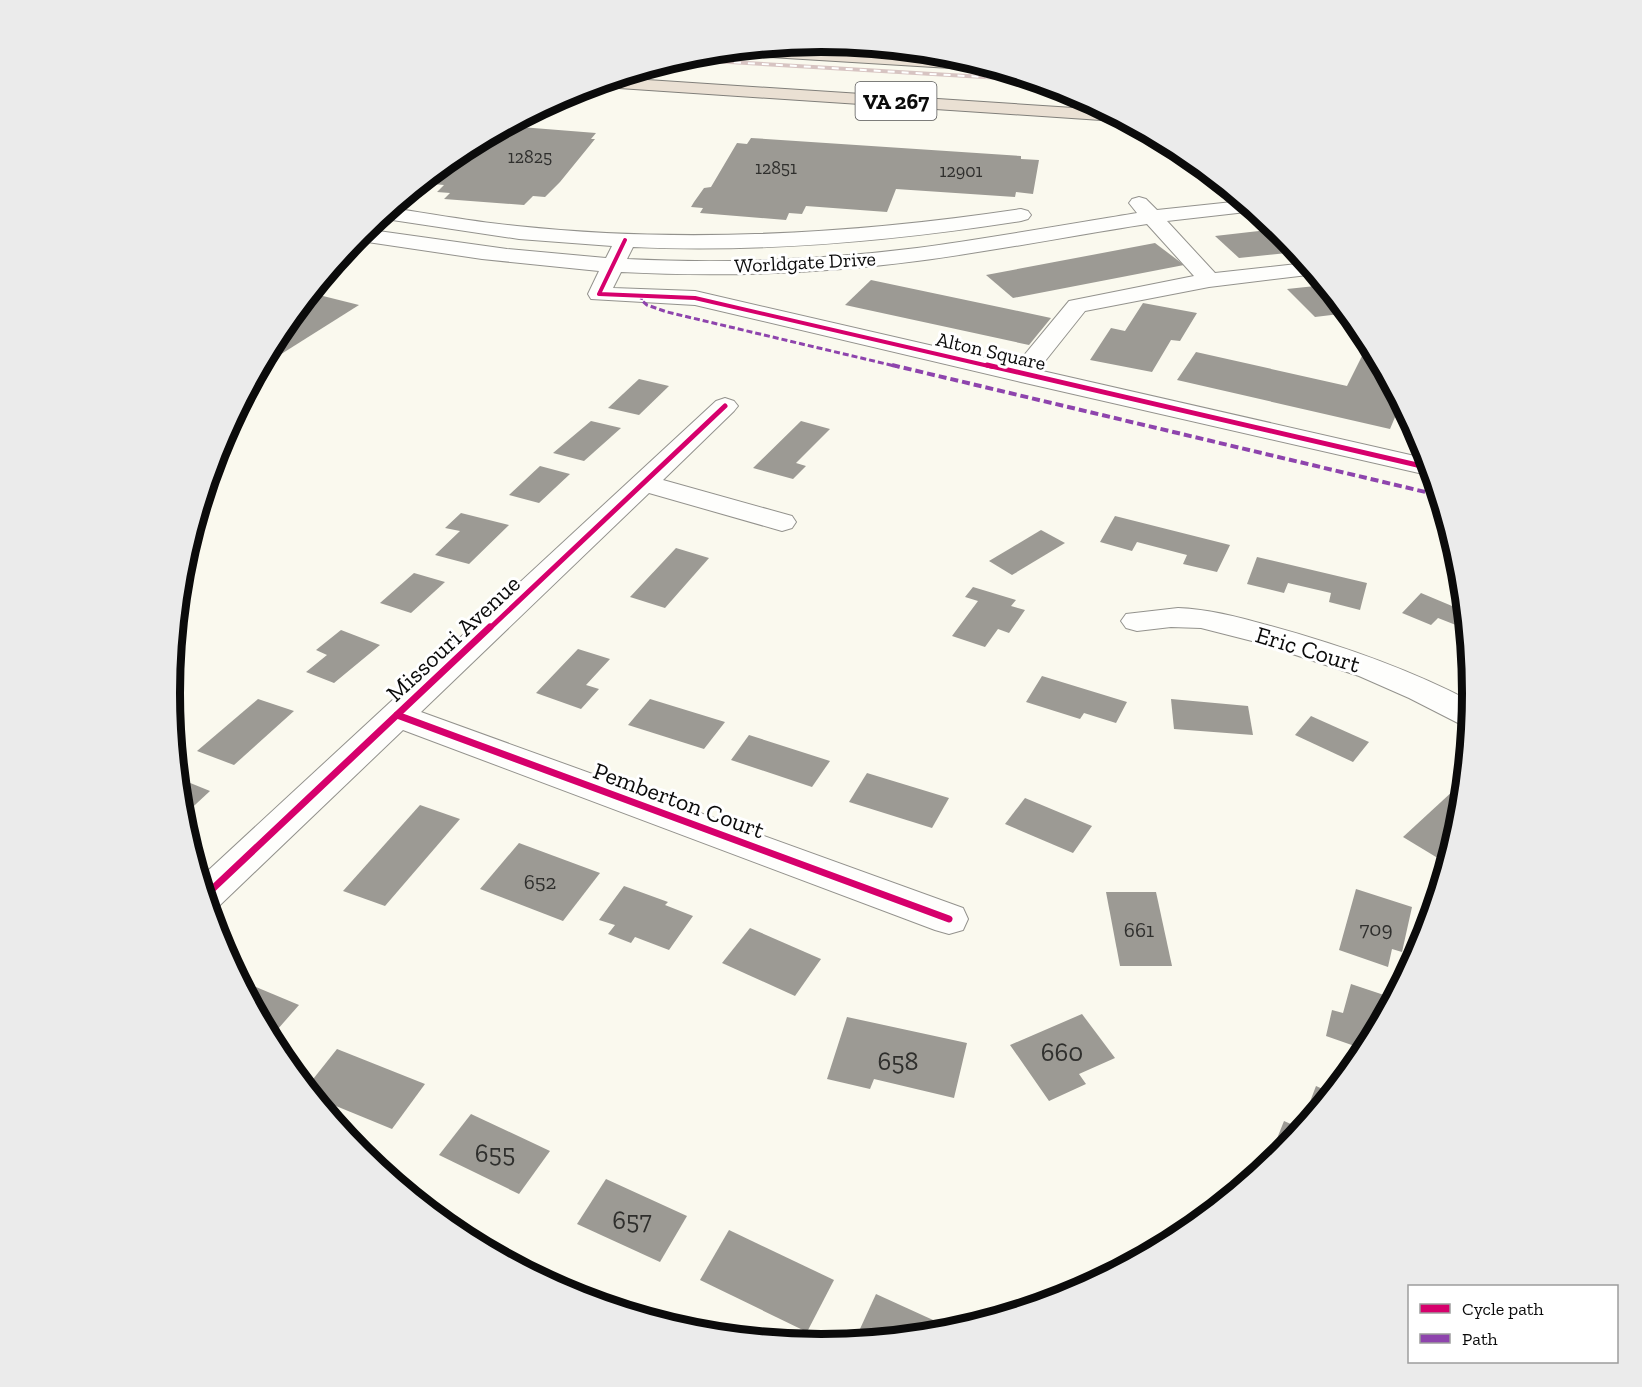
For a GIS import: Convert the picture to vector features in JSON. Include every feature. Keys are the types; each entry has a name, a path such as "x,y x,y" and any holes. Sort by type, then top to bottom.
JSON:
{"highway":[{"path":"793,53 925,61"},
{"name":"VA 267","path":"626,84 1096,115"},
{"path":"676,87 1066,101"}],"street":[{"path":"1161,193 1127,197 1152,216 1209,279"},
{"name":"Worldgate Drive","path":"371,237 492,254 613,265 752,267 869,260 948,250 1152,216 1238,207"},
{"name":"Worldgate Drive","path":"395,215 487,229 625,240 730,242 838,237 938,228 1038,212"},
{"name":"Alton Square","path":"625,240 599,294 695,298 1420,466"},
{"path":"1021,375 1077,306 1209,279 1302,270"},
{"name":"Missouri Avenue","path":"211,890 725,406"},
{"path":"644,483 782,522"},
{"name":"Eric Court","path":"1137,621 1164,617 1193,618 1222,623 1284,640 1387,674 1462,711"},
{"name":"Pemberton Court","path":"397,715 949,919"}],"building":[{"path":"521,127 596,133 591,139 595,139 545,197 533,196 524,205 444,199 450,193 437,192 444,185 432,184 500,138"},
{"path":"751,138 1021,156 1021,159 1039,160 1033,194 1016,192 1015,197 896,189 887,212 806,206 802,214 789,213 786,220 700,213 703,208 691,207 704,188 711,187 737,143 747,144"},
{"path":"1264,230 1286,253 1239,258 1215,236"},
{"path":"1155,243 1184,265 1013,298 986,275"},
{"path":"871,280 1051,318 1029,345 845,305"},
{"path":"1316,286 1338,314 1315,317 1287,289"},
{"path":"319,295 359,305 275,358"},
{"path":"1143,303 1197,313 1180,341 1171,340 1152,372 1090,360 1111,328 1125,331"},
{"path":"1196,352 1347,386 1364,353 1397,412 1390,429 1177,380"},
{"path":"639,379 669,386 639,415 608,408"},
{"path":"591,421 621,428 584,461 553,453"},
{"path":"801,421 830,429 796,463 806,466 793,479 753,468"},
{"path":"540,466 570,474 539,503 509,495"},
{"path":"461,513 509,525 469,564 435,555 460,531 445,528"},
{"path":"1115,516 1230,545 1217,572 1183,564 1187,555 1137,542 1132,551 1100,542"},
{"path":"1041,530 1065,543 1012,575 989,561"},
{"path":"676,548 709,558 665,608 630,597"},
{"path":"1257,557 1367,583 1360,610 1329,602 1331,593 1288,583 1284,593 1247,584"},
{"path":"414,573 445,582 411,613 380,603"},
{"path":"973,587 1016,600 1011,606 1025,610 1009,633 998,629 985,647 952,636 978,601 965,597"},
{"path":"1421,593 1457,608 1459,626 1438,618 1431,625 1402,613"},
{"path":"341,630 380,645 334,683 306,672 327,655 316,650"},
{"path":"578,649 610,659 586,685 599,689 581,709 536,693"},
{"path":"1042,676 1127,702 1116,723 1084,713 1080,719 1026,702"},
{"path":"258,699 294,711 234,765 197,751"},
{"path":"650,699 725,722 704,749 628,725"},
{"path":"1171,699 1248,706 1253,735 1174,729"},
{"path":"1311,716 1369,742 1353,762 1295,735"},
{"path":"749,735 830,761 812,787 731,760"},
{"path":"867,773 949,798 932,828 849,802"},
{"path":"186,781 210,791 190,809"},
{"path":"1454,790 1455,790 1440,859 1403,837"},
{"path":"1025,798 1092,826 1073,853 1005,824"},
{"path":"420,805 460,819 385,906 343,891"},
{"path":"519,843 600,873 563,921 480,889"},
{"path":"624,886 668,902 665,905 693,916 669,950 635,937 631,943 608,934 615,925 599,920"},
{"path":"1356,889 1412,907 1402,952 1392,949 1388,967 1339,950"},
{"path":"1106,892 1156,892 1172,966 1120,966"},
{"path":"750,928 821,959 795,996 722,963"},
{"path":"1351,984 1386,996 1356,1047 1326,1036 1332,1010 1343,1013"},
{"path":"256,987 299,1005 276,1031 253,990"},
{"path":"1082,1014 1115,1058 1079,1074 1086,1084 1049,1101 1010,1045"},
{"path":"847,1017 967,1043 954,1098 874,1079 870,1089 827,1079"},
{"path":"337,1049 425,1084 392,1129 328,1103 311,1082"},
{"path":"1316,1086 1325,1090 1306,1113"},
{"path":"471,1114 550,1151 519,1194 439,1155"},
{"path":"1284,1121 1294,1125 1279,1142 1276,1141"},
{"path":"606,1179 687,1216 660,1262 577,1224"},
{"path":"729,1230 834,1280 807,1332 700,1280"},
{"path":"876,1294 940,1323 905,1329 858,1333"}],"railway":[{"path":"717,61 999,78"}],"marked path":[{"path":"643,294 641,300 647,305 667,312 1430,493"}],"cycle path":[{"path":"625,240 599,294 695,298 1420,466"},
{"path":"211,890 725,406"},
{"path":"397,715 949,919"}]}
